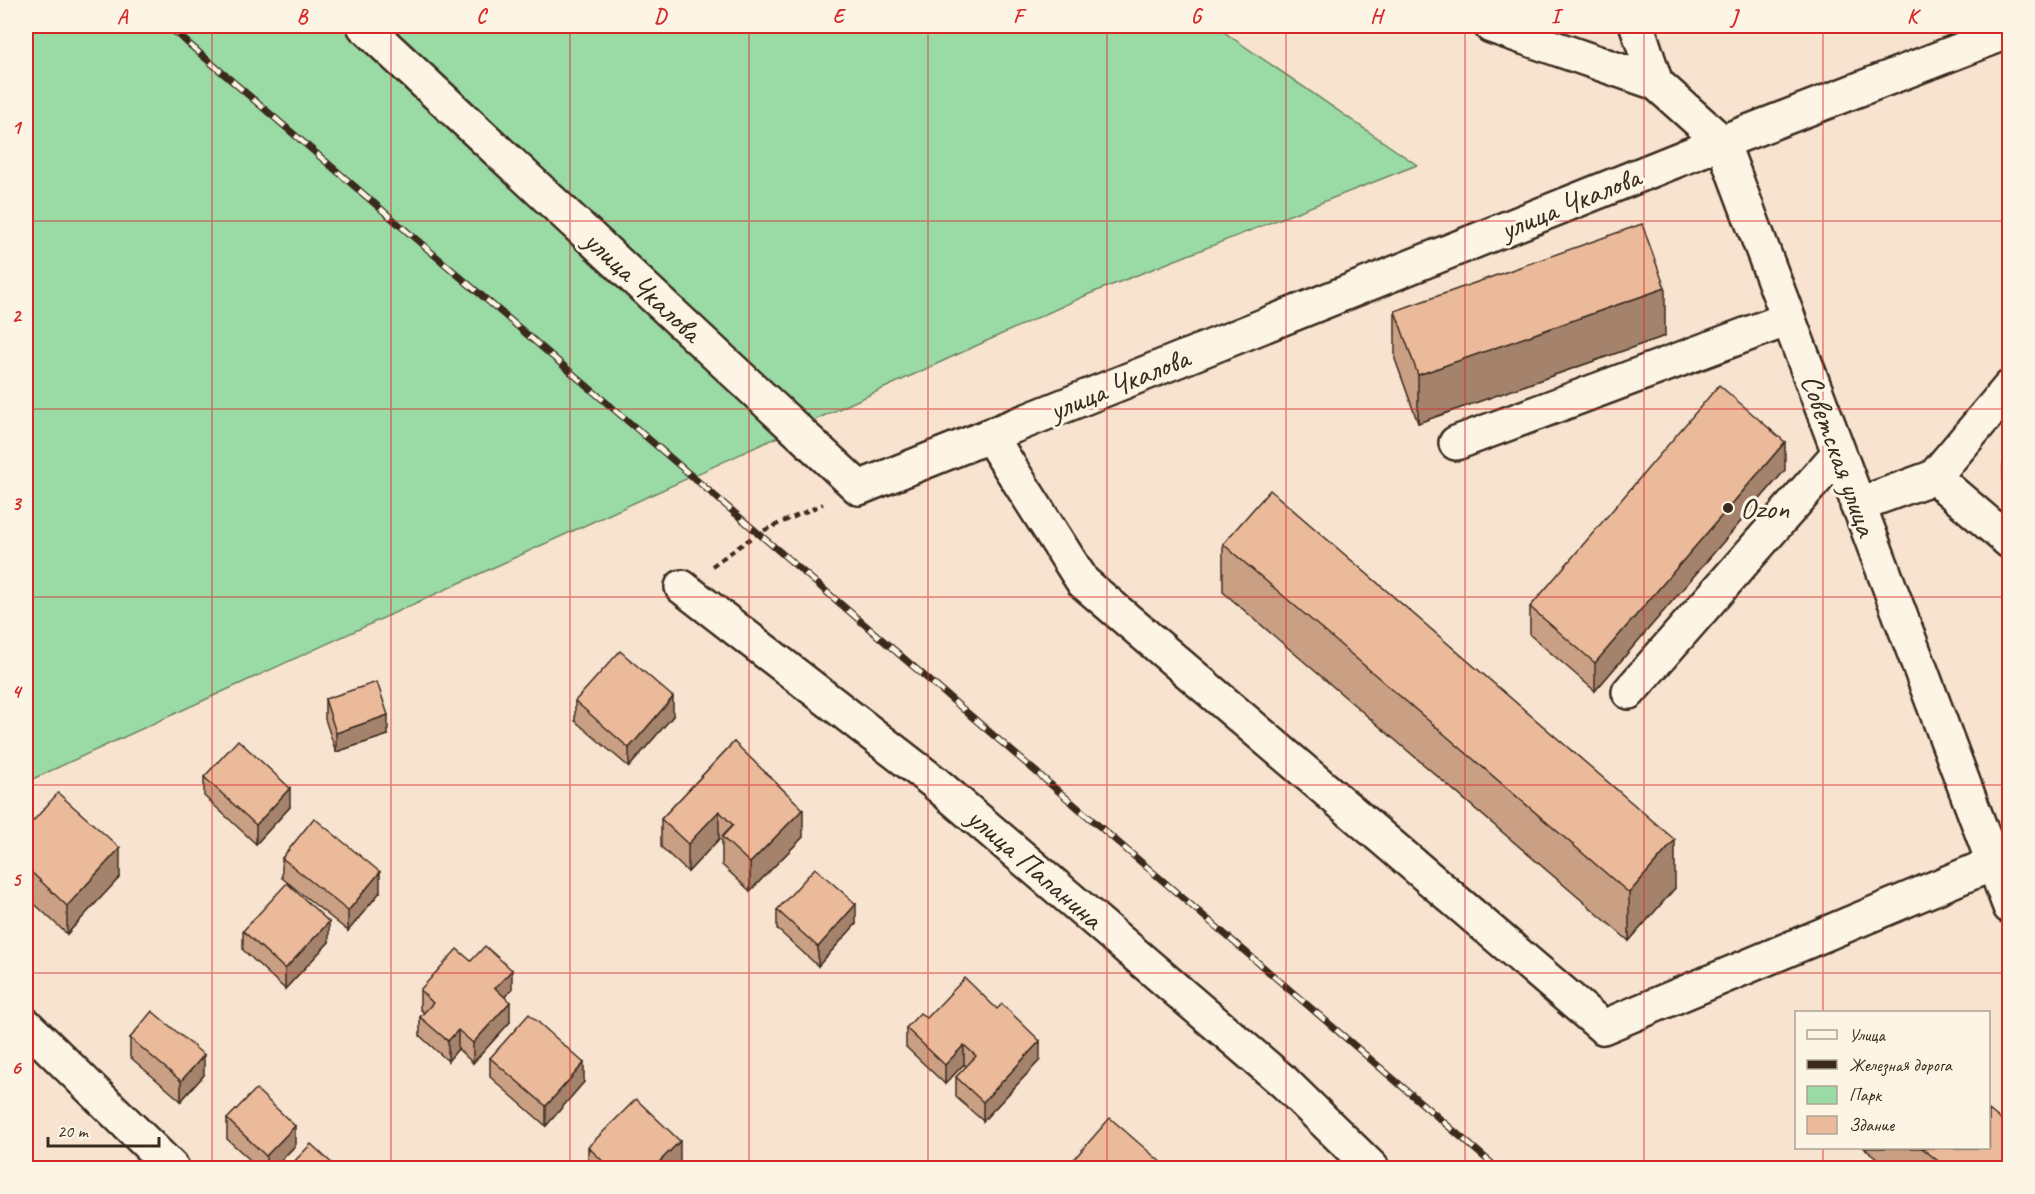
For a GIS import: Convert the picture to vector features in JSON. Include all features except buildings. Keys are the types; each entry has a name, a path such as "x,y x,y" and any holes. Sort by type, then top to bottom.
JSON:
{"street":[{"name":"улица Чкалова","path":"364,26 859,488 1722,142 2010,32"},
{"path":"1491,26 1656,83"},
{"name":"Советская улица","path":"1637,26 1656,83 1722,142 1857,505 2001,855 2010,908"},
{"path":"1456,442 1788,319"},
{"path":"1857,505 1934,477 2010,387"},
{"path":"990,436 1083,582 1603,1027 2001,855"},
{"path":"1629,692 1838,454"},
{"path":"1934,477 2010,542"},
{"name":"улица Папанина","path":"682,587 934,782 1284,1082 1372,1168"},
{"path":"26,1025 172,1168"}],"path":[{"path":"682,587 758,533 859,488"}],"green space":[{"path":"26,26 1215,26 1417,165 1089,294 26,782"}],"railway":[{"path":"168,26 1497,1168"}],"place":[{"name":"Ozon","path":"1728,508"}]}
